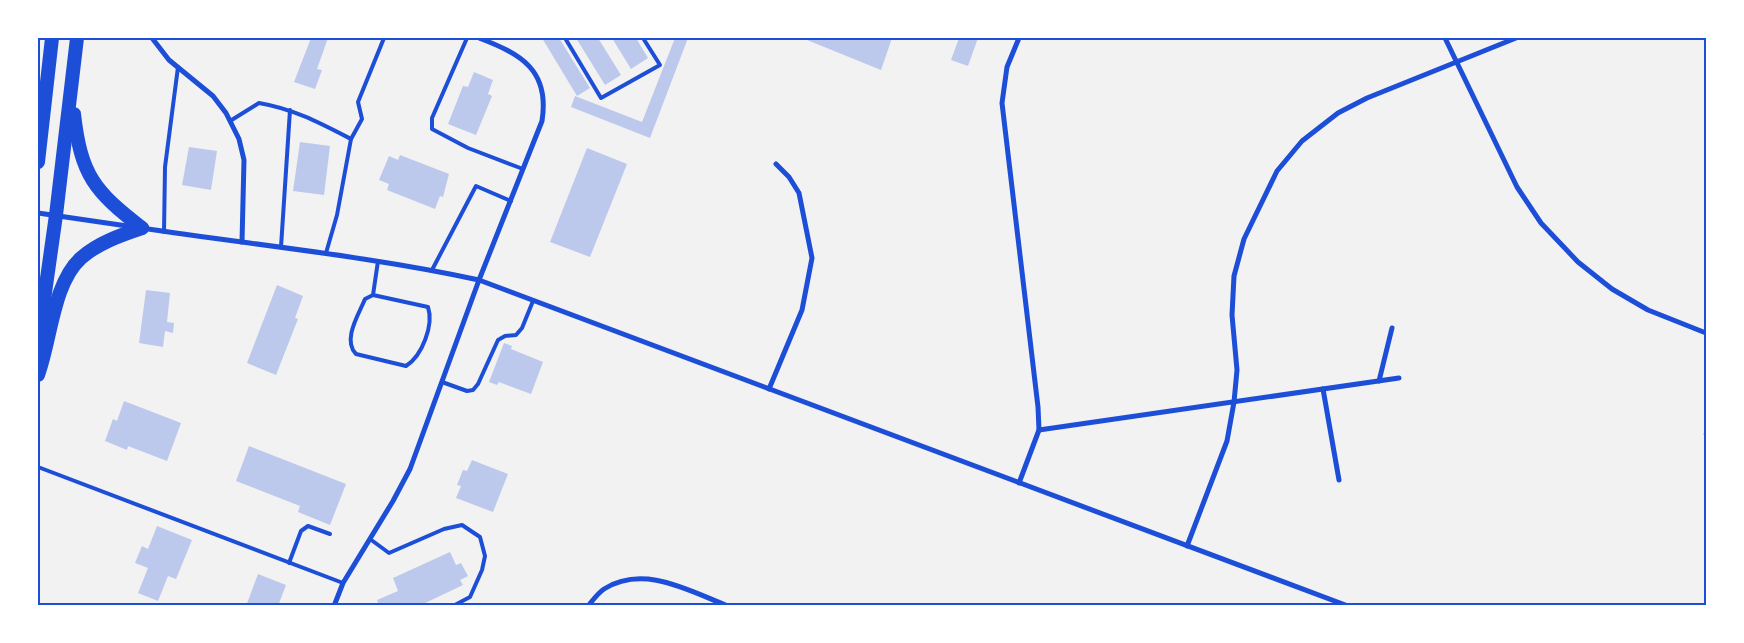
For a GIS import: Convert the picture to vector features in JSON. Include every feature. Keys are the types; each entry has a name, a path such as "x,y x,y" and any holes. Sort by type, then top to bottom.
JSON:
{"highway":[{"path":"38,162 52,38"},
{"path":"38,342 56,215 77,38"},
{"path":"38,119 46,91"},
{"path":"71,91 77,139 87,171 102,192 119,210 142,228"},
{"path":"38,375 45,356 58,296 69,271 80,258 91,250 142,228"}],"street":[{"path":"152,38 169,60 213,96 230,121 239,139 244,160 242,242"},
{"path":"334,606 343,583 394,501 410,469 479,280 542,121 544,107 542,89 538,78 526,62 506,48 479,38"},
{"path":"1019,38 1008,67 1002,103 1038,407 1039,430 1019,483"},
{"path":"1445,38 1517,188 1541,223 1578,262 1612,289 1648,310 1706,333"},
{"path":"1187,546 1227,441 1234,402 1237,370 1232,315 1234,276 1244,239 1277,171 1302,141 1338,113 1368,98 1516,38"},
{"path":"769,389 802,310 812,258 799,193 789,177 776,164"},
{"path":"38,213 326,253 432,270 479,280 1348,606"},
{"path":"1379,381 1392,328"},
{"path":"1039,430 1399,378"},
{"path":"1323,389 1339,480"},
{"path":"588,606 604,590 630,578 659,579 728,606"}],"lane":[{"path":"326,253 337,215 351,139 362,119 358,102 384,38"},
{"path":"467,38 432,118 432,129 468,148 523,169"},
{"path":"565,38 601,98 660,65 643,38"},
{"path":"164,232 165,167 178,67"},
{"path":"230,121 258,103 307,116 351,139"},
{"path":"281,247 290,110"},
{"path":"432,270 476,186 511,201"},
{"path":"373,295 378,261"},
{"path":"373,295 428,307 431,316 430,328 420,350 412,362 406,366 356,354 351,349 350,339 364,299 373,295"},
{"path":"442,382 467,391 474,390 498,340 505,336 516,335 522,328 532,300"},
{"path":"38,466 343,583"},
{"path":"370,539 389,553 444,530 462,525 480,537 485,556 482,570 470,597 453,606"},
{"path":"289,563 304,527 308,526 330,534"}],"path":[{"path":"1706,429 1706,438"}],"building":[{"path":"311,38 328,38 317,69 322,70 315,89 294,82"},
{"path":"542,38 559,38 590,88 577,96"},
{"path":"576,38 598,38 621,75 605,85"},
{"path":"612,38 636,38 648,58 631,69"},
{"path":"675,38 688,38 650,138 571,107 575,96 642,122"},
{"path":"802,38 892,38 881,70"},
{"path":"959,38 978,38 968,66 951,60"},
{"path":"474,72 493,80 488,94 492,96 476,135 448,124 463,86 468,87"},
{"path":"300,142 330,146 324,195 293,191"},
{"path":"189,147 217,151 211,190 182,185"},
{"path":"587,148 627,164 590,257 550,242"},
{"path":"400,155 449,174 443,197 440,196 435,209 387,190 389,184 379,180 389,156 398,160"},
{"path":"277,285 303,296 295,318 298,319 276,375 247,363"},
{"path":"146,290 170,293 167,322 174,323 173,333 165,331 163,347 139,343"},
{"path":"504,343 512,346 511,349 543,362 531,394 499,382 497,385 489,382"},
{"path":"124,401 181,423 167,461 128,446 127,450 105,441 113,419 117,421"},
{"path":"249,446 346,484 330,525 298,512 300,506 236,481"},
{"path":"472,460 508,474 493,512 456,498 461,486 457,485 463,470 467,471"},
{"path":"157,526 192,540 176,579 168,576 158,601 138,593 148,568 135,563 142,546 148,549"},
{"path":"450,552 456,565 461,563 468,576 460,580 463,585 419,606 379,606 377,600 398,591 393,578"},
{"path":"258,574 286,585 278,606 246,606"}]}
